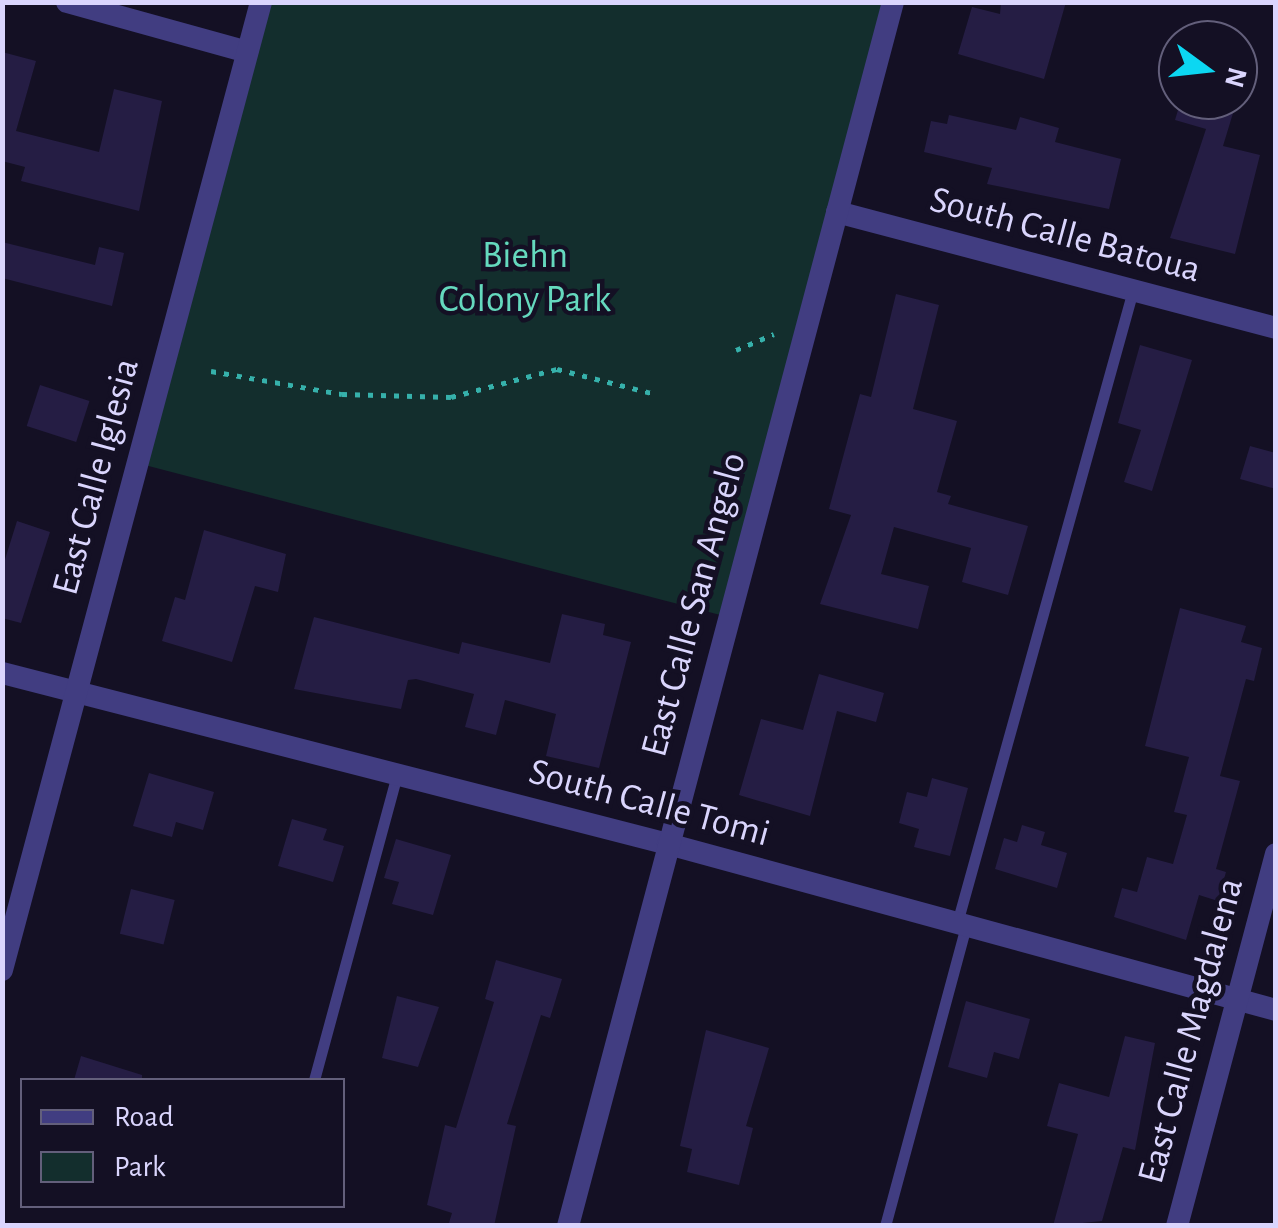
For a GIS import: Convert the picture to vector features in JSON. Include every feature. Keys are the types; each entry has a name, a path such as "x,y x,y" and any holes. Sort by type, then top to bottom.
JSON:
{"street":[{"path":"68,2 247,52"},
{"name":"East Calle Iglesia","path":"2,970 261,2"},
{"name":"East Calle San Angelo","path":"568,1226 893,2"},
{"name":"South Calle Batoua","path":"836,212 1276,328"},
{"name":"South Calle Tomi","path":"2,673 668,844 1276,1010"},
{"name":"East Calle Magdalena","path":"1176,1226 1276,854"}],"lane":[{"path":"885,1226 961,924 1133,290"},
{"path":"315,1078 397,774"}],"path":[{"path":"736,350 774,334"},
{"path":"211,371 342,394 451,397 558,368 655,394"}],"green space":[{"name":"Biehn Colony Park","path":"261,3 893,3 728,617 137,463"}],"building":[{"path":"1001,2 1066,2 1044,79 958,54 972,7 1000,14"},
{"path":"2,52 36,61 16,131 99,152 114,89 162,101 139,211 21,181 25,167 2,161"},
{"path":"949,115 1016,130 1020,117 1059,128 1055,142 1121,159 1109,209 987,184 992,168 924,152 931,121 947,124"},
{"path":"1175,120 1231,120 1223,146 1260,155 1235,254 1170,238 1206,129"},
{"path":"2,242 95,265 99,247 124,253 112,306 2,278"},
{"path":"896,294 939,305 913,409 957,421 937,492 951,496 948,504 1028,526 1008,595 962,582 971,548 894,527 881,574 929,586 918,629 820,604 851,515 829,509 860,394 871,397"},
{"path":"1140,345 1192,360 1152,491 1124,482 1141,430 1118,423"},
{"path":"40,385 89,401 76,442 27,426"},
{"path":"1250,446 1276,453 1276,489 1240,479"},
{"path":"17,521 50,532 21,623 2,618 2,569"},
{"path":"204,530 286,554 278,592 255,586 232,662 162,641 175,597 185,600"},
{"path":"1180,608 1246,626 1241,642 1262,648 1254,681 1246,679 1220,776 1240,781 1216,869 1226,872 1218,901 1199,895 1186,940 1114,917 1122,888 1137,892 1147,857 1173,864 1187,815 1174,812 1189,757 1145,746"},
{"path":"562,614 605,624 603,635 631,642 599,768 546,756 556,714 505,700 496,735 465,727 474,694 416,679 408,680 401,709 294,689 314,617 459,654 462,642 550,663"},
{"path":"819,674 884,693 876,722 837,711 810,816 739,795 761,719 803,730"},
{"path":"149,773 214,792 203,830 176,822 172,837 133,826"},
{"path":"932,778 968,788 950,856 914,847 919,829 899,823 907,792 927,797"},
{"path":"292,819 327,829 323,840 344,846 333,882 278,866"},
{"path":"1022,825 1045,832 1041,845 1067,853 1057,888 995,869 1004,838 1017,842"},
{"path":"396,839 451,855 433,915 392,904 399,882 384,878"},
{"path":"131,889 175,900 164,945 120,934"},
{"path":"496,960 562,979 550,1018 541,1015 507,1124 516,1126 494,1226 448,1226 452,1213 427,1205 445,1125 456,1128 494,1002 485,999"},
{"path":"397,996 439,1007 418,1067 382,1058"},
{"path":"966,1001 1030,1019 1019,1059 994,1052 987,1078 948,1067"},
{"path":"706,1030 769,1048 746,1126 753,1128 739,1185 687,1172 692,1149 680,1146"},
{"path":"1125,1036 1155,1043 1135,1150 1123,1147 1102,1221 1053,1226 1078,1134 1047,1126 1059,1083 1109,1097"},
{"path":"81,1056 142,1075 142,1078 75,1078"}]}
